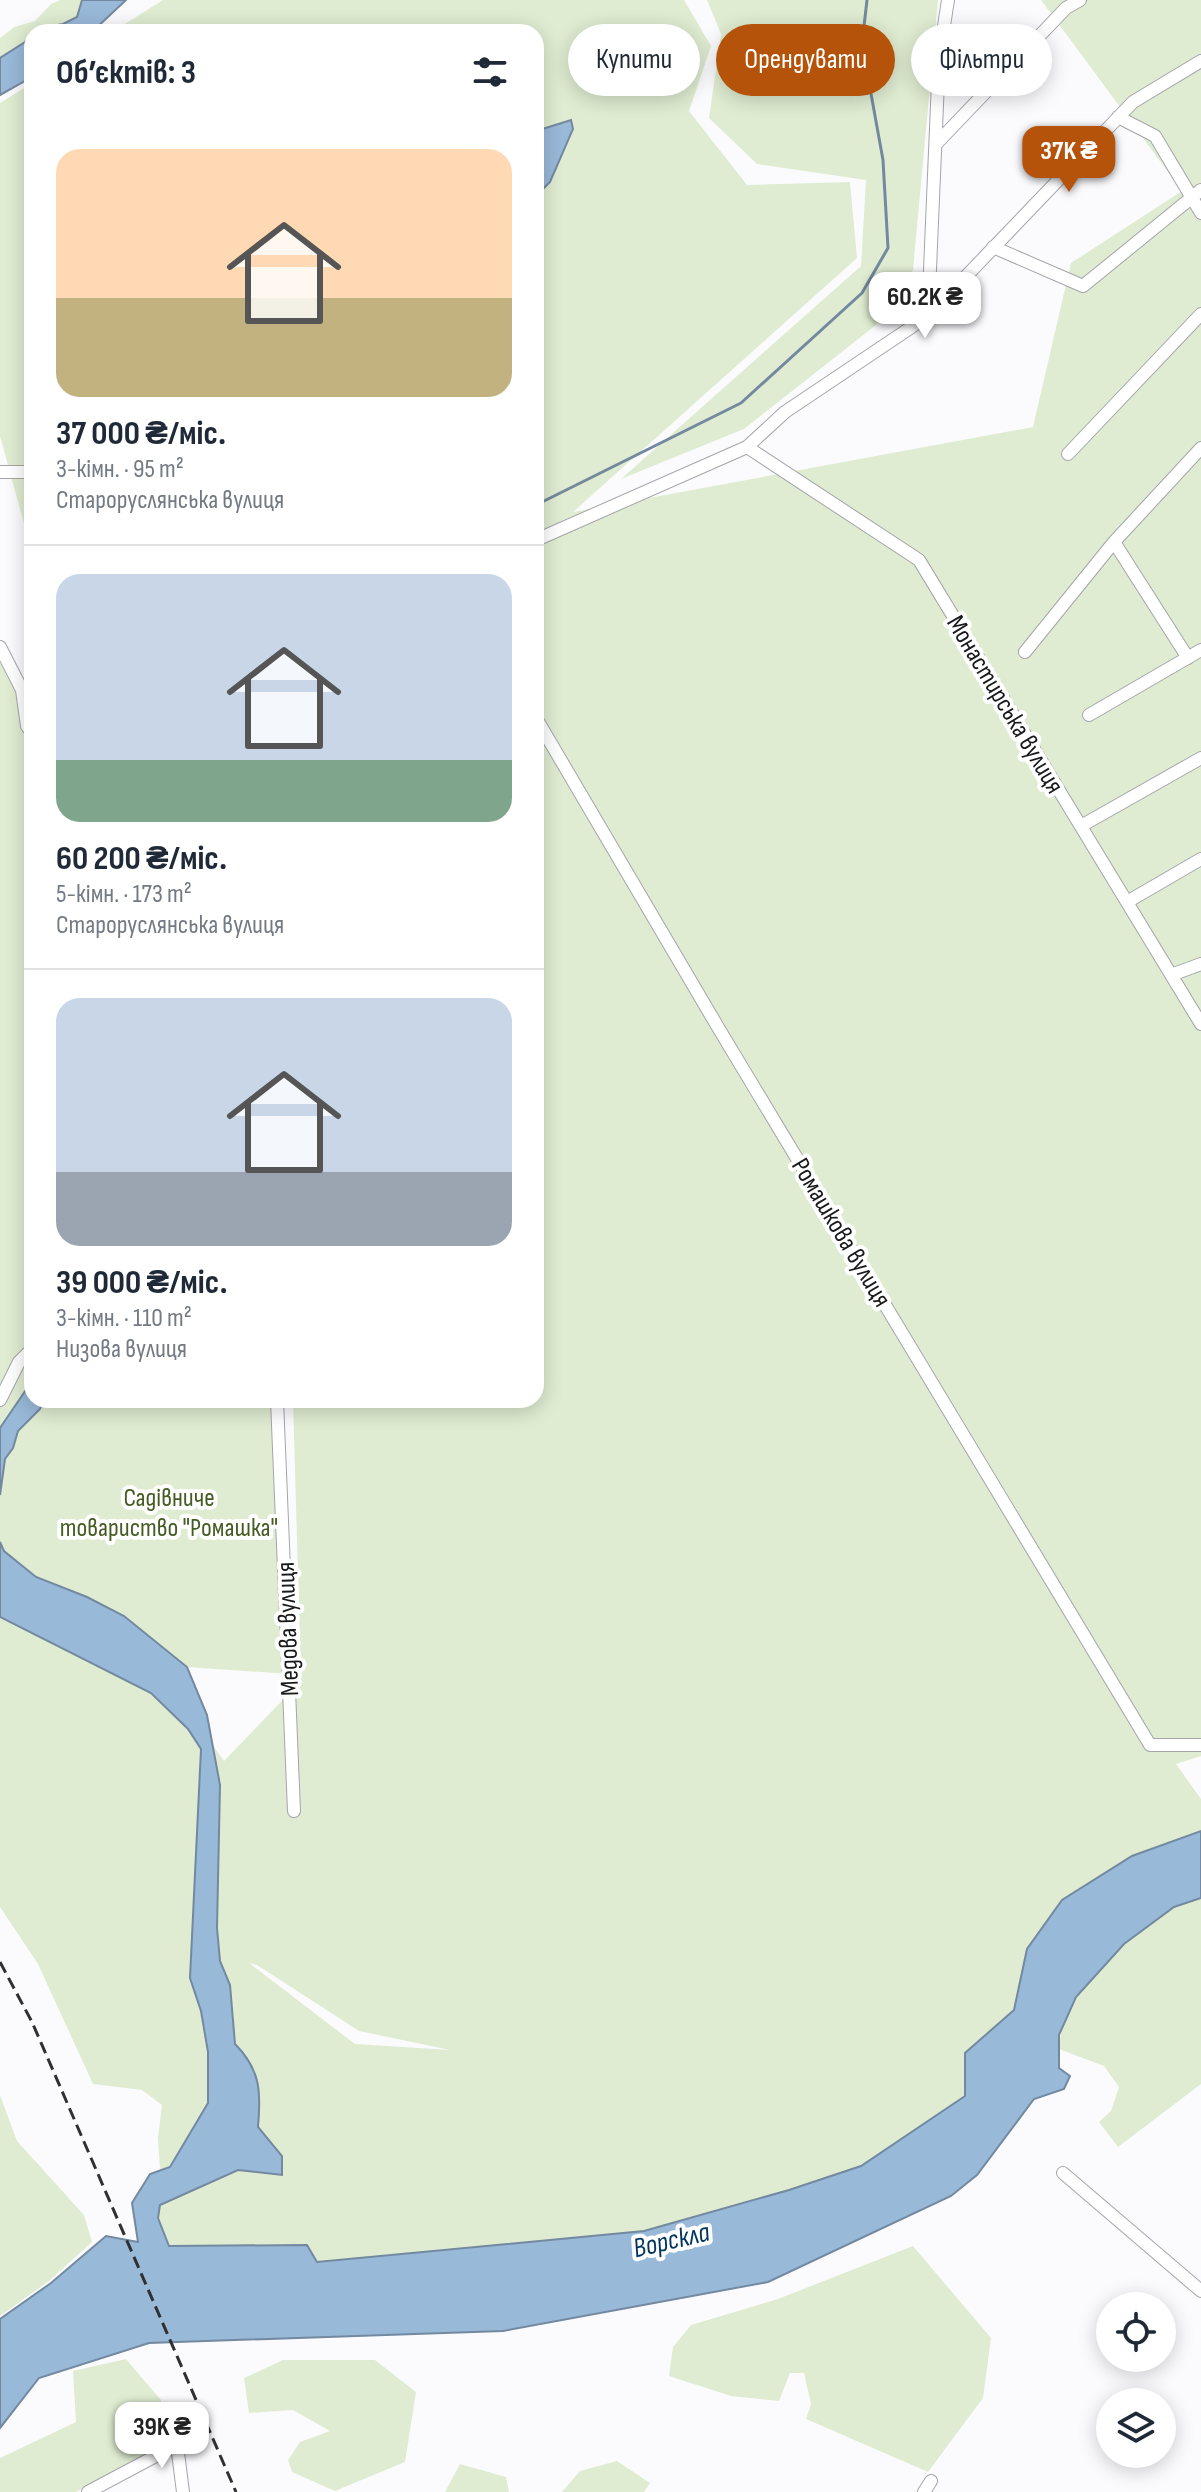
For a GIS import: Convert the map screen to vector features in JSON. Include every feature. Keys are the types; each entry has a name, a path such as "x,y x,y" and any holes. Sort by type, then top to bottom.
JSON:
{"street":[{"path":"928,316 939,58 948,0"},
{"path":"937,143 1066,8 1080,0"},
{"path":"544,536 747,447 785,412 928,316 1133,102 1201,61"},
{"path":"1118,117 1155,136 1196,193 1201,213"},
{"path":"993,247 1083,286 1196,193"},
{"path":"1068,454 1201,314"},
{"name":"Монастирська вулиця","path":"747,447 919,560 1201,1024"},
{"path":"1025,652 1114,542 1201,448"},
{"path":"0,472 24,472"},
{"path":"1114,542 1188,658"},
{"path":"0,647 22,690 24,704"},
{"path":"1089,715 1201,650"},
{"name":"Ромашкова вулиця","path":"544,732 719,1029 1150,1745 1201,1745"},
{"path":"1081,826 1201,758"},
{"path":"1127,902 1201,859"},
{"path":"1171,975 1201,964"},
{"path":"0,1400 24,1357"},
{"name":"Медова вулиця","path":"277,1408 294,1811"},
{"path":"1063,2173 1201,2291"},
{"path":"88,2492 180,2443 183,2492"}],"green space":[{"path":"60,0 82,0 78,17 63,24 24,24 35,21 51,4"},
{"path":"163,0 684,0 698,24 568,24 568,96 694,96 689,111 747,185 850,182 857,258 573,512 1033,427 1071,263 1182,191 1041,0 1201,0 1201,1756 1176,1764 1201,1799 1201,1831 1132,1856 1027,1949 1014,2010 965,2053 965,2095 861,2166 644,2231 317,2262 307,2245 169,2246 158,2218 160,2205 238,2170 282,2174 282,2156 258,2127 257,2082 250,2063 235,2044 230,1985 220,1961 217,1928 220,1785 212,1744 224,1761 301,1681 293,1408 544,1408 544,24 125,24","holes":["249,1963 257,1965 359,2031 450,2050 355,2044"]},
{"path":"707,0 938,0 936,24 911,24 911,96 929,96 913,270 876,325 744,429 621,479 861,266 866,180 757,164 709,118 716,69 716,96 895,96 895,24 717,24"},
{"path":"24,24 24,43 0,58 0,38 14,27"},
{"path":"700,27 711,46 700,78"},
{"path":"24,88 24,524 0,436 0,103"},
{"path":"0,647 24,712 24,1393 0,1428"},
{"name":"Садівниче товариство \"Ромашка\"","path":"277,1408 289,1674 187,1667 124,1616 36,1577 4,1551 0,1542 0,1495 5,1459 13,1448 18,1431 40,1409"},
{"path":"0,1617 152,1693 188,1729 201,1749 190,1978 201,2011 208,2052 208,2103 170,2167 160,2170 158,2138 162,2105 142,2090 93,2084 38,1964 0,1907"},
{"path":"1201,1898 1201,2084 1118,2147 1099,2122 1111,2111 1119,2087 1104,2066 1059,2049 1063,2029 1071,2008 1084,1988 1117,1950 1172,1908"},
{"path":"0,2095 17,2141 84,2215 92,2242 49,2281 0,2316"},
{"path":"913,2246 991,2338 983,2398 928,2472 806,2419 811,2404 804,2373 790,2373 779,2401 731,2396 669,2376 673,2347 691,2325 778,2299"},
{"path":"126,2359 161,2400 168,2443 76,2492 0,2492 0,2458 76,2422 73,2371"},
{"path":"283,2360 375,2360 416,2392 405,2462 335,2491 292,2472 288,2460 300,2442 330,2431 293,2410 249,2413 244,2378"},
{"path":"617,2461 650,2483 644,2492 562,2492 580,2471"},
{"path":"460,2464 506,2477 509,2492 445,2492"}],"water":[{"path":"82,0 126,0 100,24 63,24 77,17"},
{"path":"24,43 24,82 0,95 0,58"},
{"path":"571,120 573,129 550,182 544,188 544,128"},
{"path":"24,1393 24,1408 40,1408 18,1431 13,1448 5,1459 0,1495 0,1428"},
{"name":"Ворскла","path":"0,1542 4,1551 36,1577 124,1616 187,1667 207,1715 220,1785 217,1928 220,1961 230,1985 235,2044 250,2063 257,2082 258,2127 282,2156 282,2175 238,2170 160,2205 158,2218 169,2246 307,2245 317,2262 644,2231 861,2166 965,2096 965,2053 1014,2010 1027,1949 1062,1900 1132,1856 1201,1831 1201,1898 1174,1907 1124,1944 1076,1997 1059,2035 1059,2068 1070,2076 1064,2089 1034,2099 977,2175 951,2196 768,2282 503,2331 149,2343 39,2378 0,2428 0,2319 51,2283 106,2236 138,2242 132,2203 150,2174 170,2167 208,2103 208,2052 201,2011 190,1978 201,1749 188,1729 151,1693 0,1617"}],"waterway":[{"path":"544,501 741,403 862,293 888,248 883,160 862,44 867,0"}],"railway":[{"path":"0,1962 32,2022 236,2492"}]}
